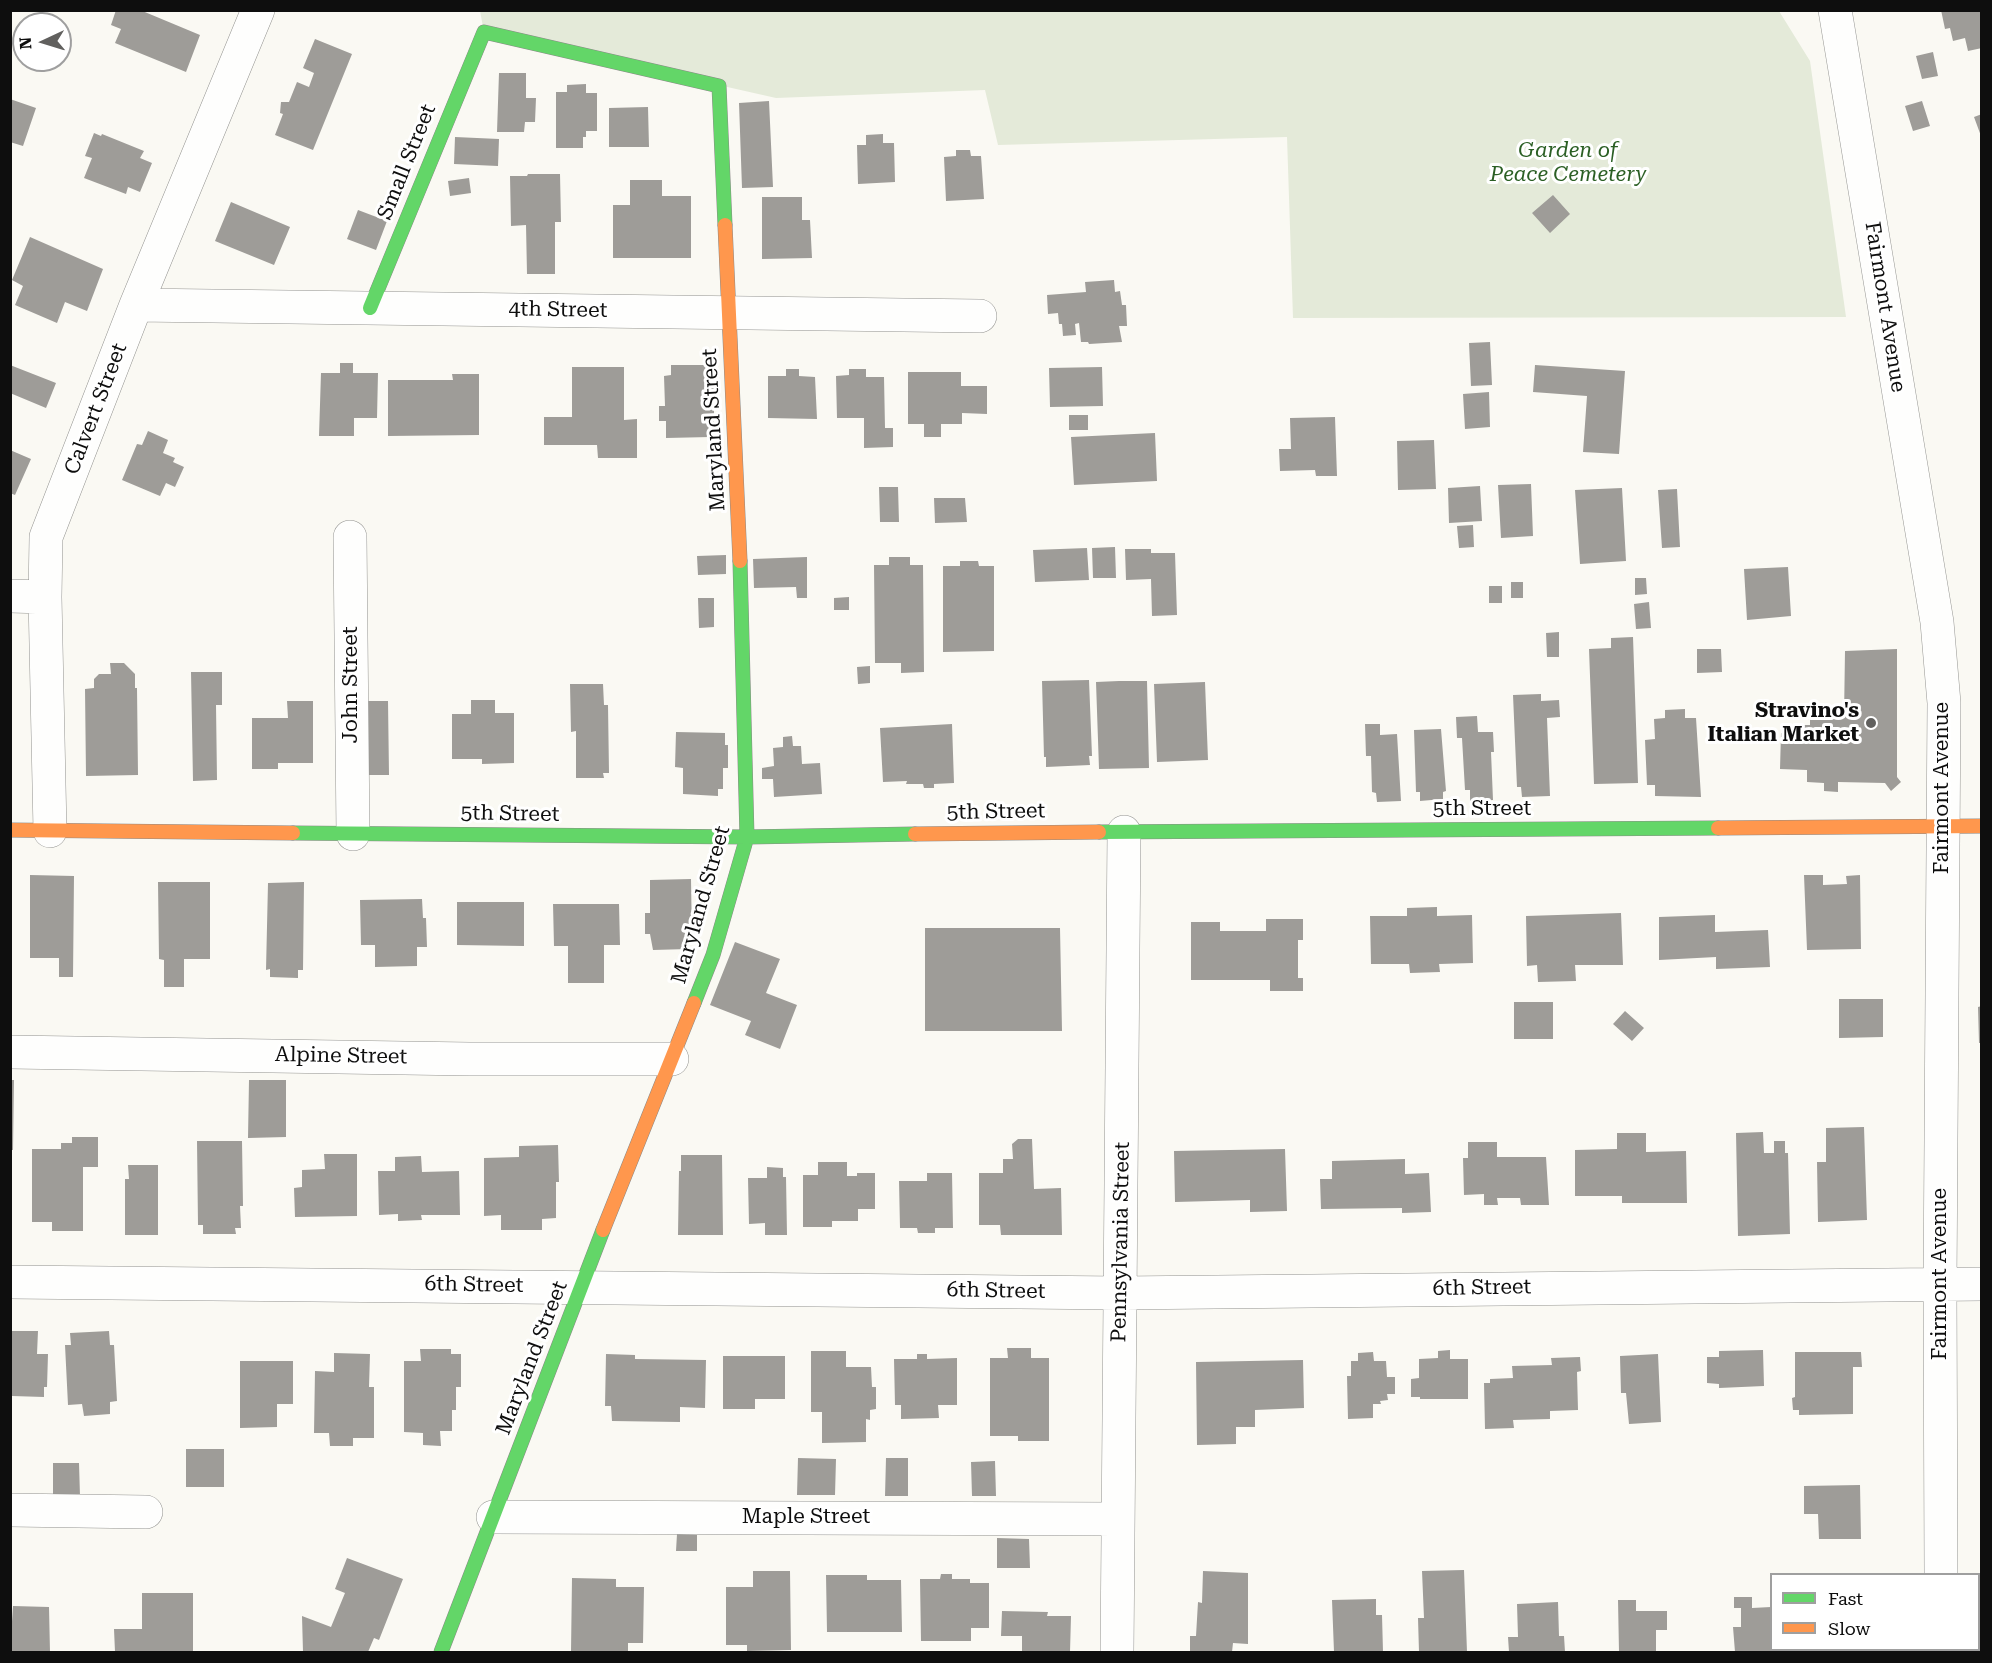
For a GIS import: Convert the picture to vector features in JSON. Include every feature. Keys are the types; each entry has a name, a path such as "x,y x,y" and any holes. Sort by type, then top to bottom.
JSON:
{"street":[{"name":"Calvert Street","path":"50,831 45,597 46,537 136,305 258,10"},
{"name":"Fairmont Avenue","path":"1835,10 1937,622 1944,703 1940,1285 1941,1573"},
{"name":"Maryland Street","path":"441,1653 581,1286 713,955 747,837 740,542 719,86 484,32"},
{"name":"Small Street","path":"370,308 484,32"},
{"name":"4th Street","path":"136,305 980,316"},
{"name":"John Street","path":"350,537 353,834"},
{"path":"10,596 45,597"},
{"name":"5th Street","path":"10,830 747,837 1982,826"},
{"name":"Pennsylvania Street","path":"1117,1653 1124,832"},
{"name":"Alpine Street","path":"10,1052 470,1059 672,1059"},
{"name":"6th Street","path":"10,1282 1120,1293 1982,1284"},
{"path":"10,1510 146,1512"},
{"name":"Maple Street","path":"493,1517 1119,1519"}],"green space":[{"name":"Garden of Peace Cemetery","path":"480,11 1779,11 1810,61 1846,317 1293,318 1287,137 998,145 985,90 776,98 484,32"}],"building":[{"path":"116,10 140,10 200,35 186,72 115,43 121,29 111,25"},
{"path":"1941,10 1982,10 1982,48 1968,51 1965,38 1953,41 1950,28 1945,29"},
{"path":"315,39 352,54 313,150 275,135 283,114 280,113 281,102 289,102 297,82 309,87 314,73 303,68"},
{"path":"1933,52 1938,76 1922,79 1916,56"},
{"path":"499,73 526,73 526,98 536,98 535,122 525,122 524,132 497,132"},
{"path":"586,84 586,93 597,93 597,131 586,131 586,137 583,137 583,148 556,148 556,92 567,92 567,85"},
{"path":"10,99 36,108 23,146 10,142"},
{"path":"769,101 773,187 742,188 739,103"},
{"path":"1922,101 1930,126 1913,131 1905,106"},
{"path":"648,107 649,147 609,147 609,108"},
{"path":"1982,114 1982,136 1981,136 1974,117"},
{"path":"94,133 144,151 140,158 152,163 140,192 128,187 126,194 84,178 92,158 85,156"},
{"path":"883,134 883,143 894,143 895,182 858,184 857,145 866,145 866,135"},
{"path":"455,137 499,139 498,166 454,164"},
{"path":"956,150 970,150 971,156 981,156 984,199 946,201 944,157 956,156"},
{"path":"528,174 560,174 561,222 555,222 555,274 527,274 526,225 511,226 510,176 527,176"},
{"path":"469,178 471,193 450,196 448,181"},
{"path":"630,180 662,180 662,196 691,196 691,258 613,258 613,205 630,205"},
{"path":"1553,195 1570,214 1550,233 1532,213"},
{"path":"762,197 802,197 802,220 810,220 812,258 762,259"},
{"path":"231,202 290,227 274,265 215,241"},
{"path":"358,210 387,221 376,250 347,239"},
{"path":"30,237 103,269 87,311 65,302 57,323 15,305 23,286 12,280"},
{"path":"1114,280 1115,292 1120,291 1122,305 1126,305 1127,326 1119,326 1122,342 1089,344 1081,342 1079,323 1075,324 1076,335 1063,336 1058,313 1048,314 1047,295 1086,292 1085,282"},
{"path":"1490,342 1492,385 1471,386 1469,343"},
{"path":"340,363 353,363 353,373 378,373 377,418 354,418 354,436 319,436 321,373 340,373"},
{"path":"10,365 56,383 46,408 10,393"},
{"path":"671,365 706,365 707,375 714,375 714,426 710,426 710,437 666,438 666,421 659,421 659,406 665,406 664,376 671,375"},
{"path":"1535,365 1625,371 1619,454 1583,452 1587,396 1533,392"},
{"path":"572,367 624,367 624,420 637,419 637,458 598,458 597,445 544,445 544,417 572,417"},
{"path":"1102,367 1103,406 1050,407 1049,368"},
{"path":"786,369 799,369 799,376 815,377 817,419 768,418 768,376 786,376"},
{"path":"849,369 866,369 866,377 884,377 885,428 893,428 893,447 864,448 864,418 837,418 836,376 849,375"},
{"path":"908,372 961,372 961,386 987,386 987,414 962,413 962,424 941,424 941,437 924,437 924,424 908,424"},
{"path":"452,374 479,374 479,435 388,436 388,380 453,380"},
{"path":"1489,392 1490,427 1465,429 1463,394"},
{"path":"1069,415 1088,415 1088,430 1069,430"},
{"path":"1335,417 1337,476 1316,476 1315,470 1280,471 1279,449 1291,449 1290,418"},
{"path":"148,431 168,440 163,453 175,458 173,462 184,467 175,487 166,483 160,496 122,480 137,444 142,445"},
{"path":"1155,433 1157,481 1074,485 1071,437"},
{"path":"1434,440 1436,489 1398,490 1397,441"},
{"path":"10,450 31,459 15,495 10,493"},
{"path":"1531,484 1533,536 1501,538 1498,485"},
{"path":"1480,486 1482,521 1449,523 1448,488"},
{"path":"879,487 898,487 899,522 880,522"},
{"path":"1622,488 1626,561 1580,564 1575,490"},
{"path":"1677,489 1680,547 1662,548 1658,490"},
{"path":"934,498 965,498 967,522 935,523"},
{"path":"1473,525 1474,547 1459,548 1457,526"},
{"path":"1115,547 1116,578 1093,578 1092,548"},
{"path":"1087,548 1089,580 1035,582 1033,550"},
{"path":"1125,549 1151,549 1151,553 1175,553 1177,615 1152,616 1151,579 1126,580"},
{"path":"726,555 726,574 698,575 697,556"},
{"path":"807,557 807,598 797,598 796,587 754,588 753,559"},
{"path":"889,557 910,557 910,565 923,565 924,672 901,673 901,663 875,663 874,565 889,565"},
{"path":"960,561 978,561 979,566 994,566 994,651 943,652 943,566 960,566"},
{"path":"1788,567 1791,616 1747,620 1744,569"},
{"path":"1635,578 1646,578 1647,594 1635,595"},
{"path":"1511,582 1523,582 1523,598 1511,598"},
{"path":"1489,586 1502,586 1502,603 1489,603"},
{"path":"849,597 849,610 834,610 834,598"},
{"path":"698,598 714,598 714,627 699,628"},
{"path":"1649,602 1651,628 1636,629 1634,604"},
{"path":"1559,632 1559,657 1547,657 1546,633"},
{"path":"1633,637 1638,783 1594,784 1589,649 1611,648 1611,638"},
{"path":"1697,649 1721,649 1722,672 1697,673"},
{"name":"Stravino's Italian Market","path":"1897,649 1897,777 1901,782 1891,791 1885,783 1838,782 1838,792 1824,791 1824,783 1807,782 1807,770 1780,769 1781,733 1786,734 1786,725 1810,725 1810,717 1844,717 1845,651"},
{"path":"110,663 124,663 135,674 138,775 86,776 85,689 94,688 94,679 99,674 111,674"},
{"path":"870,666 870,683 858,684 857,667"},
{"path":"191,672 222,672 222,705 216,705 217,780 193,781"},
{"path":"1089,680 1092,756 1089,756 1090,765 1046,767 1042,681"},
{"path":"1147,681 1149,768 1099,769 1096,682"},
{"path":"1205,682 1208,760 1157,762 1154,684"},
{"path":"570,684 603,684 604,705 608,705 609,773 603,773 604,778 576,778 576,731 571,732"},
{"path":"1541,694 1541,701 1559,700 1560,717 1547,718 1550,796 1522,797 1521,787 1517,787 1513,695"},
{"path":"471,700 495,700 495,713 514,713 514,763 482,764 482,759 452,759 452,714 471,714"},
{"path":"287,701 313,701 313,763 278,763 278,769 252,769 252,718 288,718"},
{"path":"356,701 388,701 389,775 357,775"},
{"path":"1685,709 1685,718 1696,718 1701,797 1655,796 1655,785 1647,785 1645,740 1655,739 1654,719 1665,718 1665,710"},
{"path":"1477,716 1478,732 1493,732 1494,752 1491,752 1493,800 1470,801 1470,790 1465,790 1462,738 1457,738 1456,717"},
{"path":"952,724 954,783 934,784 934,788 924,788 923,784 906,784 907,781 883,782 880,728"},
{"path":"1365,724 1380,724 1380,735 1397,734 1401,801 1377,802 1376,793 1372,792 1371,756 1366,756"},
{"path":"1441,729 1446,791 1443,792 1443,799 1420,801 1420,792 1416,792 1414,730"},
{"path":"676,732 725,733 725,745 728,745 728,768 723,768 723,789 718,789 718,796 683,794 683,768 675,767"},
{"path":"792,736 793,746 801,746 802,764 820,763 822,794 774,797 773,779 762,779 762,768 774,766 773,748 783,747 783,737"},
{"path":"30,875 74,876 73,977 59,977 59,958 30,958"},
{"path":"1804,875 1823,875 1823,885 1847,884 1846,876 1860,875 1861,949 1807,950"},
{"path":"691,879 692,941 688,941 688,949 653,950 650,934 645,934 645,913 650,913 650,880"},
{"path":"158,882 210,882 210,959 184,959 184,987 164,987 164,960 159,959"},
{"path":"304,882 303,970 298,970 298,978 270,977 270,969 266,970 268,883"},
{"path":"422,899 423,918 426,918 427,947 417,947 417,966 375,967 375,945 361,945 360,900"},
{"path":"457,902 524,902 524,946 457,945"},
{"path":"553,904 619,904 620,945 604,945 604,983 568,983 568,946 554,946"},
{"path":"1437,907 1437,916 1472,915 1473,963 1439,964 1440,972 1410,973 1409,964 1371,964 1370,916 1407,916 1407,908"},
{"path":"1621,913 1623,965 1575,965 1576,981 1538,982 1537,965 1527,966 1526,916"},
{"path":"1715,915 1715,932 1768,930 1770,967 1716,969 1716,957 1659,960 1659,917"},
{"path":"1266,919 1303,919 1303,940 1298,940 1298,978 1303,978 1303,991 1270,991 1270,980 1191,980 1191,922 1220,922 1220,931 1266,931"},
{"path":"925,928 1060,928 1062,1031 925,1031"},
{"path":"735,942 780,959 766,993 797,1005 780,1049 745,1035 751,1021 710,1005"},
{"path":"1839,999 1883,999 1883,1037 1839,1038"},
{"path":"1514,1002 1553,1002 1553,1039 1514,1039"},
{"path":"1982,1006 1982,1043 1979,1043 1978,1007"},
{"path":"1625,1011 1644,1028 1632,1041 1613,1024"},
{"path":"10,1080 14,1080 13,1150 10,1150"},
{"path":"249,1080 286,1080 286,1137 248,1138"},
{"path":"1864,1127 1867,1220 1818,1222 1817,1162 1826,1162 1826,1128"},
{"path":"1763,1132 1764,1153 1774,1153 1774,1141 1785,1141 1785,1153 1788,1153 1790,1234 1738,1236 1736,1133"},
{"path":"1617,1133 1646,1133 1646,1152 1686,1151 1687,1203 1622,1203 1622,1196 1575,1196 1575,1150 1617,1149"},
{"path":"72,1137 98,1137 98,1167 83,1167 83,1231 52,1231 52,1222 32,1222 32,1149 61,1149 61,1143 72,1143"},
{"path":"1018,1139 1032,1139 1034,1189 1061,1188 1062,1235 1001,1235 1000,1225 979,1225 979,1173 1003,1173 1003,1159 1013,1159 1012,1144"},
{"path":"197,1141 242,1141 243,1206 240,1206 241,1228 235,1228 236,1234 203,1234 203,1225 198,1225"},
{"path":"1468,1142 1497,1142 1497,1157 1546,1157 1549,1205 1521,1205 1520,1198 1497,1198 1498,1205 1484,1205 1484,1194 1464,1195 1463,1158 1468,1158"},
{"path":"558,1145 559,1182 556,1182 556,1218 542,1219 542,1230 501,1230 501,1215 484,1216 484,1158 519,1157 519,1146"},
{"path":"1285,1149 1287,1211 1250,1212 1250,1200 1175,1202 1174,1151"},
{"path":"324,1154 357,1154 357,1216 295,1217 294,1188 302,1187 302,1170 325,1169"},
{"path":"681,1155 722,1155 723,1235 678,1235"},
{"path":"421,1156 422,1172 459,1171 460,1215 421,1215 422,1220 398,1221 398,1214 379,1215 378,1171 395,1171 395,1157"},
{"path":"1405,1159 1405,1174 1429,1173 1431,1212 1402,1213 1402,1208 1321,1209 1320,1179 1332,1179 1332,1161"},
{"path":"818,1162 847,1162 847,1176 857,1176 857,1173 875,1173 875,1209 858,1209 858,1221 832,1221 832,1227 803,1227 803,1175 818,1175"},
{"path":"128,1165 158,1165 158,1235 125,1235 125,1179 129,1179"},
{"path":"767,1167 783,1168 783,1177 786,1177 787,1235 765,1235 765,1223 749,1224 748,1178 767,1178"},
{"path":"927,1173 952,1173 953,1228 935,1228 935,1233 918,1233 917,1228 900,1228 899,1181 927,1181"},
{"path":"10,1331 38,1331 37,1354 48,1354 47,1387 44,1387 44,1397 12,1396"},
{"path":"109,1331 110,1345 114,1345 117,1401 110,1402 110,1414 84,1416 82,1404 68,1405 65,1345 71,1345 70,1333"},
{"path":"1007,1348 1031,1348 1031,1358 1049,1358 1049,1441 1018,1441 1018,1436 990,1436 990,1358 1008,1358"},
{"path":"420,1349 451,1349 451,1354 461,1354 461,1387 456,1387 456,1410 452,1410 452,1431 440,1431 441,1446 423,1445 423,1433 404,1432 404,1361 421,1361"},
{"path":"1450,1350 1450,1359 1468,1359 1468,1399 1411,1397 1411,1379 1419,1378 1419,1359 1438,1358 1438,1351"},
{"path":"1763,1350 1764,1386 1719,1388 1719,1384 1707,1383 1707,1357 1719,1357 1719,1351"},
{"path":"811,1351 846,1351 846,1367 871,1367 872,1387 876,1387 876,1409 870,1410 870,1420 866,1419 866,1442 822,1443 822,1412 811,1412"},
{"path":"1373,1352 1374,1361 1386,1361 1387,1377 1395,1377 1395,1394 1387,1394 1388,1400 1380,1401 1381,1404 1373,1404 1373,1418 1348,1419 1347,1376 1351,1376 1351,1361 1358,1361 1358,1353"},
{"path":"1795,1352 1861,1352 1862,1367 1853,1367 1853,1414 1799,1415 1799,1410 1793,1410"},
{"path":"334,1353 370,1354 369,1387 374,1387 374,1438 353,1438 353,1446 330,1446 329,1433 314,1433 315,1371 334,1372"},
{"path":"606,1354 635,1355 635,1359 706,1360 705,1408 680,1407 680,1422 612,1421 611,1406 605,1406"},
{"path":"917,1354 927,1354 927,1359 957,1358 957,1405 938,1405 939,1418 901,1419 901,1405 895,1405 894,1359 917,1359"},
{"path":"1658,1354 1661,1422 1629,1424 1626,1393 1621,1393 1620,1356"},
{"path":"723,1356 785,1356 785,1399 755,1399 755,1409 723,1409"},
{"path":"1580,1357 1581,1371 1577,1372 1578,1410 1550,1411 1550,1419 1513,1420 1514,1428 1485,1429 1484,1383 1490,1383 1490,1379 1513,1378 1512,1366 1552,1365 1551,1358"},
{"path":"1303,1360 1304,1408 1255,1410 1255,1427 1236,1427 1236,1444 1197,1445 1196,1362"},
{"path":"240,1361 293,1361 293,1404 277,1404 277,1427 240,1428"},
{"path":"186,1449 224,1449 224,1487 186,1487"},
{"path":"798,1458 836,1459 835,1495 797,1495"},
{"path":"886,1458 908,1458 908,1496 885,1496"},
{"path":"995,1461 996,1496 972,1496 971,1462"},
{"path":"53,1463 79,1463 80,1496 53,1495"},
{"path":"1860,1485 1861,1539 1819,1539 1818,1514 1804,1514 1804,1486"},
{"path":"677,1534 697,1535 697,1551 676,1551"},
{"path":"997,1538 1029,1539 1030,1568 997,1568"},
{"path":"347,1558 403,1579 379,1640 374,1638 368,1652 303,1652 302,1616 331,1627 345,1593 335,1589"},
{"path":"1464,1570 1467,1652 1419,1652 1418,1618 1424,1618 1422,1571"},
{"path":"753,1571 790,1571 791,1650 747,1651 747,1645 726,1645 726,1587 753,1587"},
{"path":"1203,1571 1248,1573 1248,1644 1233,1643 1232,1652 1190,1652 1190,1636 1196,1636 1198,1602 1202,1603"},
{"path":"941,1574 952,1574 952,1579 970,1579 970,1583 989,1583 989,1628 971,1628 971,1641 921,1641 920,1579 940,1579"},
{"path":"826,1575 867,1575 867,1580 901,1580 902,1632 827,1632"},
{"path":"572,1578 616,1579 616,1587 644,1587 643,1643 628,1643 628,1652 571,1652"},
{"path":"142,1593 193,1593 193,1652 115,1652 114,1629 142,1629"},
{"path":"1734,1597 1752,1597 1752,1608 1770,1607 1771,1652 1735,1652 1733,1627 1741,1627 1741,1608 1734,1608"},
{"path":"1376,1599 1376,1615 1382,1615 1383,1652 1334,1652 1332,1600"},
{"path":"1618,1600 1636,1600 1636,1611 1667,1611 1667,1630 1656,1630 1656,1652 1619,1652"},
{"path":"1558,1602 1559,1636 1564,1636 1565,1652 1509,1652 1508,1637 1518,1637 1517,1604"},
{"path":"13,1606 49,1607 50,1652 10,1652"},
{"path":"1002,1611 1048,1612 1047,1616 1071,1616 1070,1652 1022,1652 1022,1636 1001,1636"},
{"path":"1802,1651 1865,1651 1865,1652"}],"traffic: fast":[{"path":"370,308 484,32 719,86 725,225"},
{"path":"694,1003 713,955 747,837 740,561"},
{"path":"1099,832 1718,828"},
{"path":"293,833 747,837 915,834"},
{"path":"441,1652 603,1230"}],"traffic: slow":[{"path":"725,225 740,561"},
{"path":"1718,828 1982,826"},
{"path":"10,830 293,833"},
{"path":"915,834 1099,832"},
{"path":"603,1230 694,1003"}],"place":[{"name":"Stravino's Italian Market","path":"1871,723"}]}
